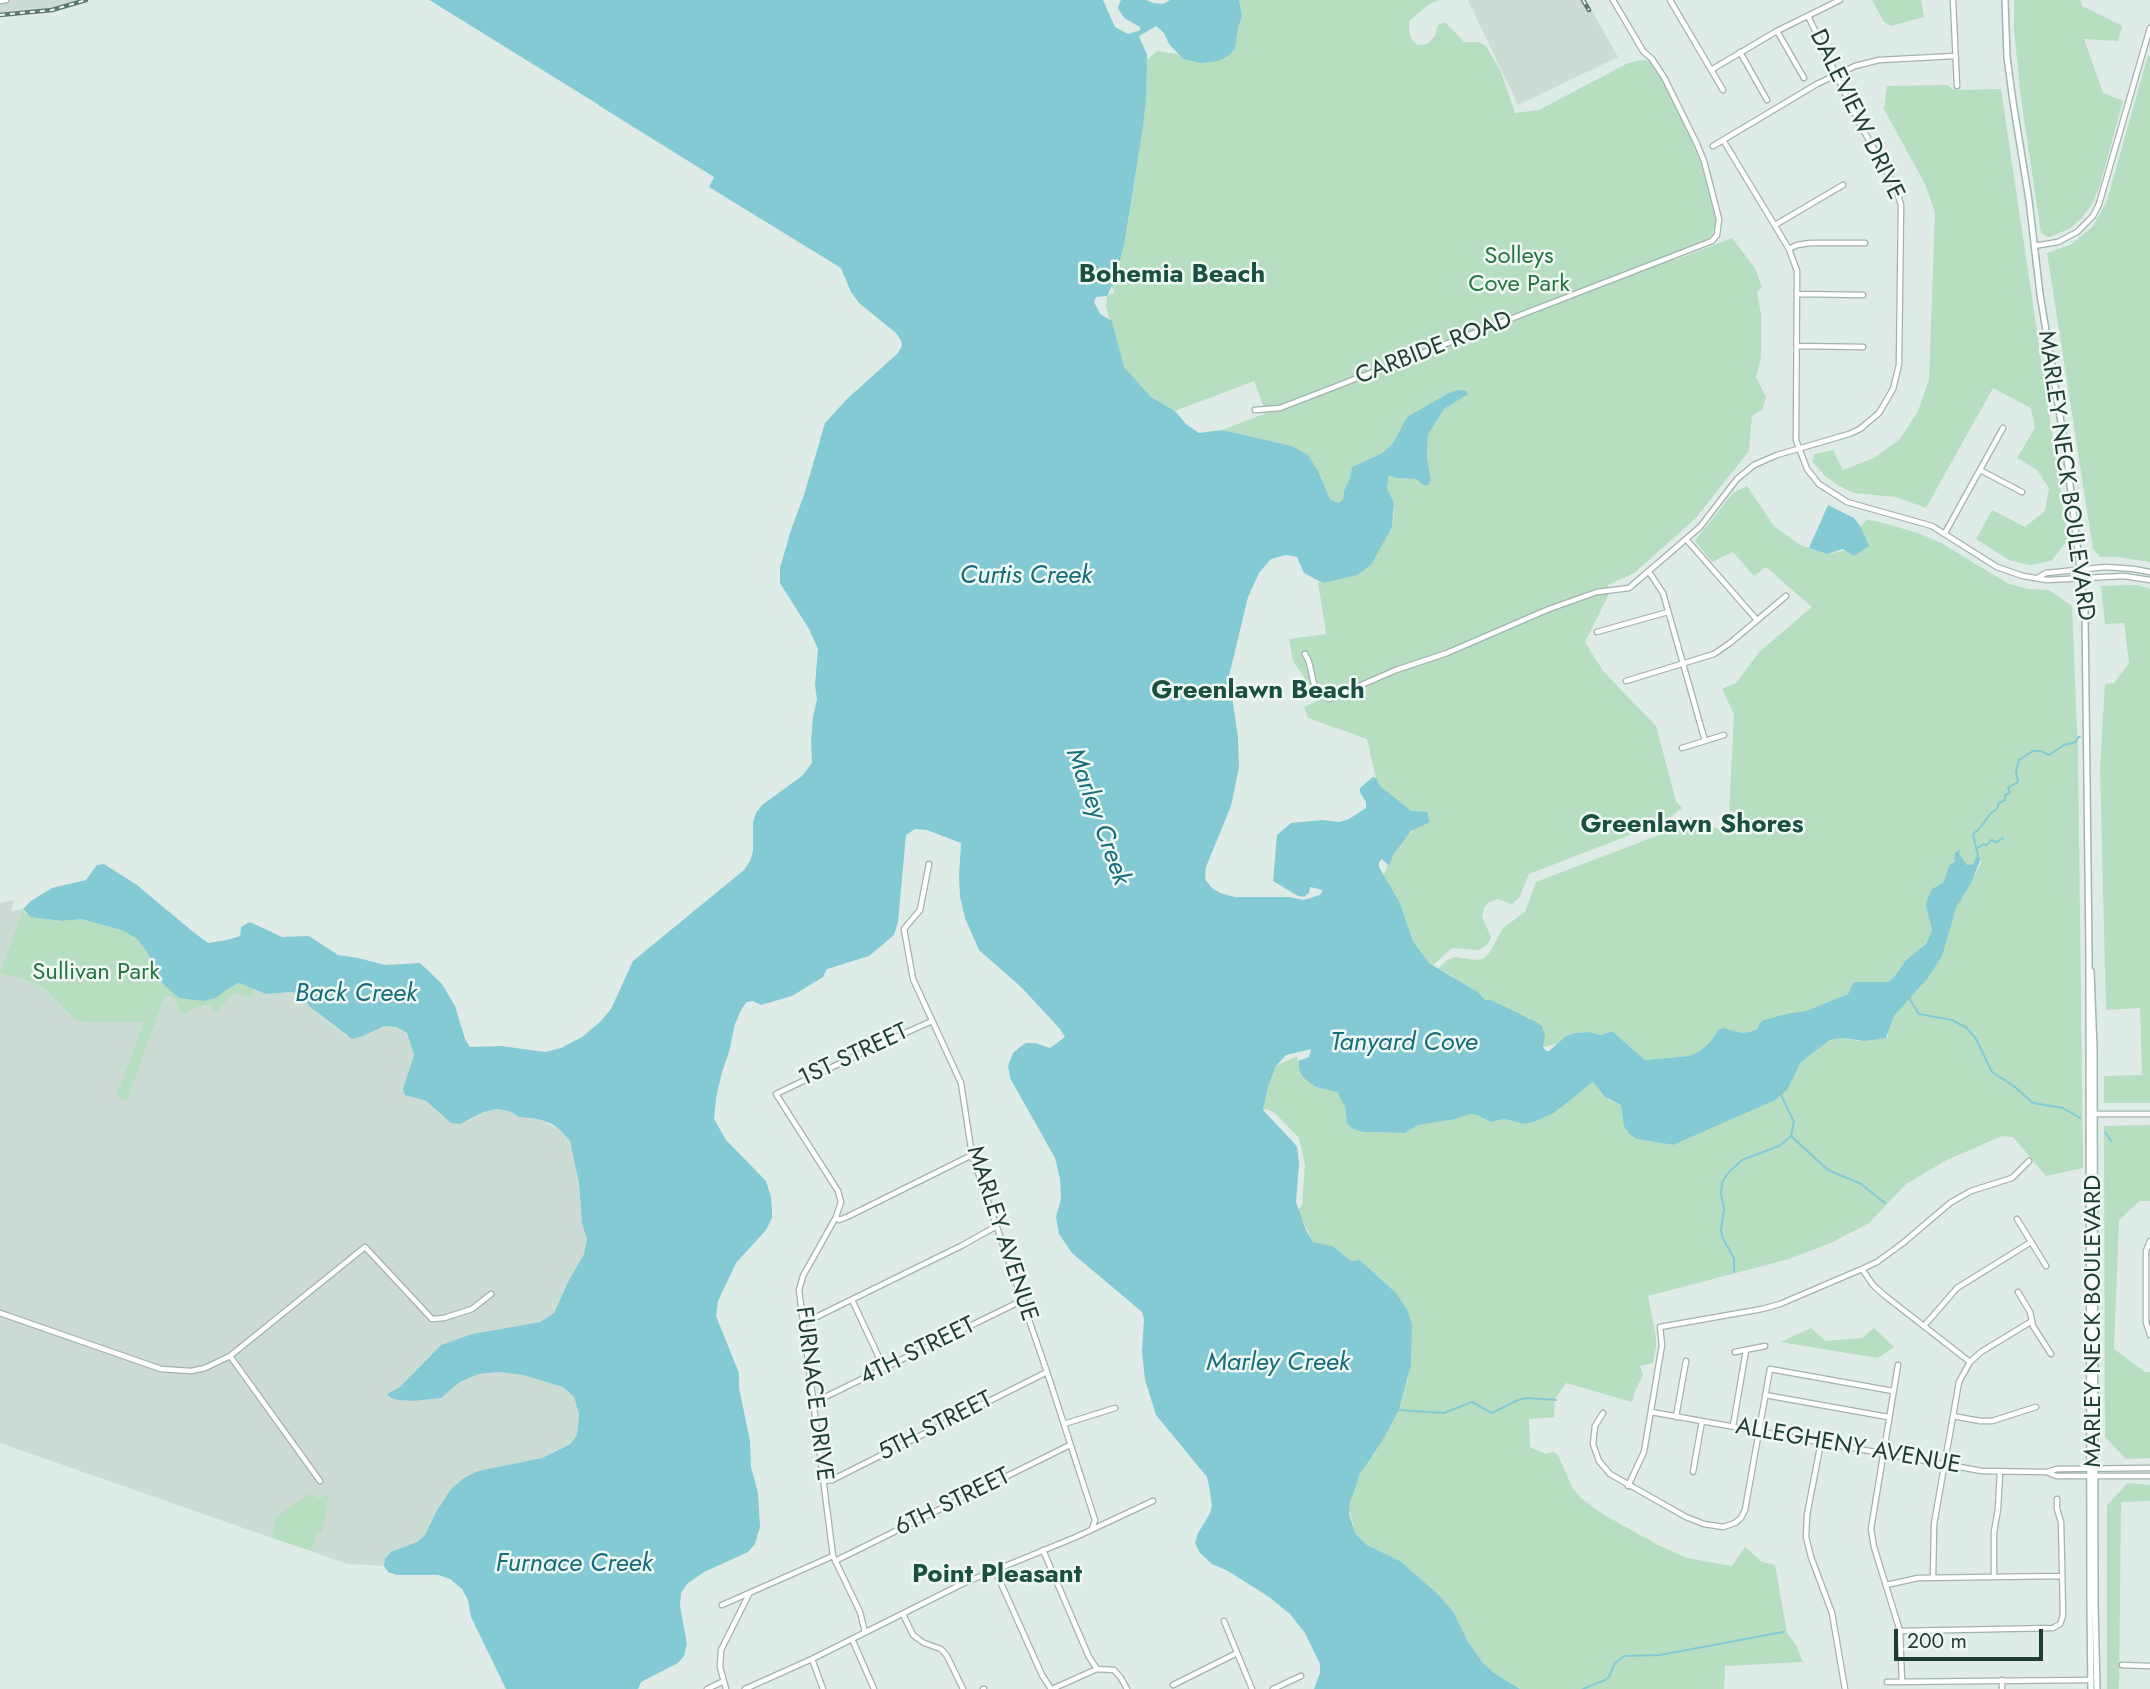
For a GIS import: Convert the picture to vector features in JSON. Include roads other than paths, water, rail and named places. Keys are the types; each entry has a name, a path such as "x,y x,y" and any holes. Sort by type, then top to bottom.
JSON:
{"main road":[{"name":"MARLEY NECK BOULEVARD","path":"2005,0 2007,57 2067,460 2081,570 2087,655 2091,1114 2091,1680 2094,1689"},
{"name":"MARLEY NECK BOULEVARD","path":"2092,1476 2094,1689"}],"street":[{"path":"0,1 6,0"},
{"name":"CARBIDE ROAD","path":"1255,410 1280,408 1712,241 1720,228 1704,161 1665,79 1652,59 1643,51 1614,0"},
{"path":"1670,0 1723,90"},
{"path":"1710,69 1777,31 1840,0"},
{"path":"1953,0 1957,86"},
{"name":"DALEVIEW DRIVE","path":"1305,654 1314,684 1329,699 1396,670 1447,653 1549,609 1597,592 1624,589 1649,572 1704,522 1745,471 1765,459 1849,434 1870,421 1887,402 1894,390 1899,365 1901,205 1895,186 1865,133 1808,16"},
{"path":"2034,246 2058,242 2077,232 2093,216 2099,204 2150,28"},
{"path":"1777,31 1804,78"},
{"path":"1740,52 1767,100"},
{"path":"1713,146 1836,74 1867,62 1955,56"},
{"path":"1723,140 1775,225 1797,271 1795,428 1798,449 1814,478 1827,491 1847,502 1918,521 1945,533 1997,567 2023,576 2047,580 2124,576 2150,580"},
{"path":"1775,225 1843,185"},
{"path":"1788,249 1810,243 1865,243"},
{"path":"1798,294 1863,295"},
{"path":"1797,346 1863,347"},
{"path":"1945,533 2004,428"},
{"path":"1980,470 2022,492"},
{"path":"1686,539 1757,620"},
{"path":"2038,578 2046,573 2120,567 2150,572"},
{"path":"1649,572 1659,586 1668,612 1705,741"},
{"path":"1626,681 1706,657 1723,649 1786,596"},
{"path":"1597,632 1668,612"},
{"path":"1682,748 1724,735"},
{"name":"MARLEY AVENUE","path":"929,864 920,910 904,929 913,979 961,1083 972,1155 1064,1423 1095,1520 1092,1529"},
{"name":"1ST STREET","path":"836,1217 841,1202 838,1191 776,1097 777,1093 932,1021"},
{"path":"2091,1114 2150,1114"},
{"path":"836,1217 839,1220 849,1216 972,1155"},
{"path":"1628,1486 1643,1456 1662,1345 1660,1327 1762,1309 1862,1269 1892,1252 1938,1212 1964,1195 2012,1178 2029,1161"},
{"name":"FURNACE DRIVE","path":"836,1217 806,1269 799,1290 834,1558 860,1612 865,1632"},
{"path":"2018,1220 2046,1266"},
{"path":"804,1323 995,1227"},
{"path":"2150,1241 2146,1251 2146,1322 2150,1335"},
{"path":"1924,1326 1956,1288 2031,1242"},
{"path":"0,1314 161,1369 191,1371 205,1368 230,1356 365,1247 432,1319 472,1309 491,1294"},
{"path":"1862,1269 1873,1285 1970,1362"},
{"path":"2018,1292 2051,1354"},
{"path":"852,1300 884,1367"},
{"name":"4TH STREET","path":"813,1403 1023,1300"},
{"path":"1933,1578 1933,1529 1959,1382 1970,1362 1981,1352 2032,1321"},
{"path":"1735,1352 1765,1346"},
{"path":"1733,1426 1746,1350"},
{"path":"230,1356 320,1481"},
{"path":"1676,1417 1686,1361"},
{"path":"1898,1365 1871,1529 1872,1541 1900,1631 1902,1682"},
{"path":"1603,1413 1594,1431 1595,1450 1606,1470 1628,1486 1695,1521 1719,1527 1732,1525 1741,1518 1745,1510 1770,1369 1893,1391"},
{"name":"5TH STREET","path":"824,1481 832,1480 1047,1372"},
{"path":"1765,1395 1888,1417"},
{"path":"1953,1416 1992,1421 2036,1407"},
{"path":"1064,1423 1115,1408"},
{"name":"ALLEGHENY AVENUE","path":"1651,1412 2000,1472 2150,1468"},
{"path":"1693,1472 1702,1421"},
{"path":"1821,1442 1807,1515 1806,1537 1832,1613 1845,1689"},
{"name":"6TH STREET","path":"722,1605 834,1558 1070,1445"},
{"path":"1994,1577 1994,1532 2000,1472"},
{"name":"ALLEGHENY AVENUE","path":"2047,1472 2056,1476 2150,1476"},
{"path":"1900,1631 2053,1628 2060,1624 2063,1616 2061,1522 2057,1499"},
{"path":"745,1689 995,1570 1153,1501"},
{"path":"1043,1550 1089,1657 1097,1669"},
{"path":"995,1570 1046,1684 1052,1689 1097,1669 1114,1670 1127,1689"},
{"path":"1886,1585 1908,1579 2062,1576"},
{"path":"726,1689 720,1667 721,1650 749,1593"},
{"path":"902,1614 913,1635 924,1643 941,1649 947,1656 963,1689"},
{"path":"1224,1621 1252,1689"},
{"path":"852,1639 874,1689"},
{"path":"1173,1685 1237,1653"},
{"path":"812,1659 823,1689"},
{"path":"2122,1665 2150,1665"},
{"path":"1273,1689 1301,1676"},
{"path":"2002,1680 2002,1689"},
{"path":"1887,1682 2091,1680"},
{"path":"707,1689 724,1681"},
{"path":"1948,1681 1948,1688"}],"water":[{"path":"429,0 1103,0 1115,27 1128,34 1140,31 1140,27 1122,15 1118,8 1121,0 1146,0 1163,4 1170,0 1239,0 1242,17 1235,49 1218,61 1201,63 1183,59 1156,26 1139,36 1147,55 1146,98 1124,246 1115,279 1107,296 1096,297 1094,302 1100,314 1112,321 1124,367 1151,397 1175,411 1186,424 1199,433 1222,430 1292,446 1308,455 1330,499 1338,503 1343,500 1352,467 1382,453 1393,443 1407,417 1447,394 1458,390 1468,394 1444,409 1428,435 1427,457 1431,480 1428,485 1423,485 1416,479 1389,475 1387,488 1394,503 1392,527 1371,565 1357,575 1323,583 1304,573 1297,557 1286,555 1271,559 1259,573 1248,597 1229,676 1238,737 1239,767 1231,806 1206,867 1205,879 1220,893 1235,897 1289,897 1304,900 1320,895 1323,890 1310,887 1309,893 1304,897 1298,896 1273,881 1277,835 1291,823 1323,820 1339,822 1349,819 1366,808 1360,788 1373,777 1376,778 1380,786 1411,811 1427,812 1430,822 1411,831 1393,855 1390,864 1382,859 1379,862 1379,867 1400,903 1413,941 1429,963 1478,992 1485,1000 1491,1000 1542,1026 1545,1035 1543,1047 1546,1051 1575,1033 1590,1032 1601,1035 1612,1031 1645,1060 1689,1056 1710,1042 1719,1029 1749,1032 1757,1029 1764,1020 1806,1011 1848,994 1856,982 1888,982 1906,960 1926,944 1932,930 1927,900 1932,889 1943,883 1949,866 1954,863 1955,853 1960,850 1959,854 1967,865 1973,864 1977,856 1981,858 1971,883 1956,908 1942,956 1927,979 1894,1016 1886,1038 1864,1041 1843,1038 1830,1040 1801,1062 1787,1090 1775,1100 1673,1145 1637,1139 1629,1134 1624,1126 1621,1105 1605,1097 1593,1082 1554,1113 1525,1124 1504,1119 1491,1122 1470,1114 1418,1125 1405,1133 1363,1132 1353,1129 1347,1123 1345,1107 1337,1092 1316,1087 1300,1072 1298,1061 1309,1057 1311,1049 1286,1055 1276,1066 1263,1110 1297,1147 1299,1164 1296,1202 1306,1230 1313,1242 1332,1246 1352,1261 1360,1260 1396,1293 1407,1309 1412,1325 1411,1365 1399,1410 1360,1474 1350,1503 1349,1514 1355,1533 1367,1545 1400,1561 1439,1595 1454,1613 1467,1640 1483,1663 1520,1689 1314,1689 1320,1673 1320,1664 1305,1633 1290,1614 1269,1597 1212,1564 1200,1553 1195,1543 1212,1506 1207,1477 1156,1415 1145,1380 1142,1312 1072,1253 1059,1234 1056,1217 1061,1199 1060,1179 1055,1158 1010,1078 1008,1066 1013,1053 1020,1047 1026,1043 1035,1043 1050,1048 1065,1037 1021,987 979,950 965,918 960,897 961,843 927,830 915,829 906,835 898,922 894,935 869,956 827,969 823,977 792,996 761,1005 753,1001 747,1002 735,1024 716,1098 714,1119 726,1140 766,1181 771,1197 772,1218 766,1230 736,1263 718,1301 716,1316 739,1373 739,1388 750,1441 751,1467 758,1493 760,1527 755,1544 748,1552 704,1572 687,1584 681,1593 680,1606 687,1644 684,1656 678,1663 641,1682 638,1689 506,1689 471,1617 468,1600 462,1589 450,1579 438,1575 397,1575 388,1572 384,1566 385,1559 391,1552 417,1542 425,1535 451,1489 464,1478 478,1471 542,1458 570,1444 577,1435 579,1414 574,1397 563,1387 523,1375 498,1372 479,1374 460,1382 441,1398 398,1400 387,1394 400,1387 441,1345 472,1334 540,1322 554,1313 584,1254 587,1239 582,1224 579,1183 570,1141 552,1124 497,1109 484,1112 460,1124 451,1123 426,1101 405,1095 403,1089 414,1055 407,1033 396,1027 384,1026 352,1039 310,1007 303,997 292,992 266,994 239,983 216,998 204,1001 179,998 160,981 155,965 136,938 121,930 81,919 62,921 31,917 23,909 52,888 86,880 97,865 104,864 137,885 208,943 240,936 241,927 250,922 282,937 309,936 338,955 385,965 420,963 442,984 455,1006 470,1047 501,1046 545,1052 561,1048 582,1037 611,1009 633,961 744,870 753,851 753,822 756,813 762,805 802,776 812,763 811,741 817,699 815,685 818,649 809,629 780,583 780,568 825,423 898,353 902,346 896,333 859,303 841,268 709,187 714,177"},
{"path":"1828,505 1854,518 1869,546 1854,556 1843,549 1827,554 1809,548"}],"waterway":[{"path":"1978,856 1973,834 1997,809 1999,803 2005,800 2005,795 2010,793 2008,788 2018,782 2016,771 2019,760 2033,751 2049,755 2064,745 2076,742 2080,737"},
{"path":"1978,848 1983,844 1987,845 1991,840 1997,842 2003,838"},
{"path":"1909,998 1919,1014 1952,1020 1967,1028 1976,1039 1992,1072 2033,1103 2063,1108 2080,1118"},
{"path":"1734,1272 1734,1258 1721,1230 1724,1209 1722,1182 1742,1160 1779,1146 1791,1136 1794,1122 1781,1095"},
{"path":"2105,1132 2111,1141"},
{"path":"1791,1136 1828,1170 1861,1184 1885,1203"},
{"path":"1399,1410 1444,1413 1472,1402 1492,1413 1527,1398 1556,1400"},
{"path":"1583,1689 1609,1677 1615,1663 1624,1656 1660,1655 1783,1632"}],"railway":[{"path":"0,15 52,10 86,0"},
{"path":"1583,0 1589,10"}],"district":[{"name":"Bohemia Beach","path":"1172,276"},
{"name":"Greenlawn Beach","path":"1258,692"},
{"name":"Greenlawn Shores","path":"1692,826"},
{"name":"Point Pleasant","path":"997,1576"}],"park label":[{"name":"Solleys Cove Park","path":"1519,271"},
{"name":"Sullivan Park","path":"96,973"}],"water label":[{"name":"Curtis Creek","path":"1026,577"},
{"name":"Marley Creek","path":"1097,817"},
{"name":"Back Creek","path":"356,995"},
{"name":"Tanyard Cove","path":"1404,1044"},
{"name":"Marley Creek","path":"1278,1364"},
{"name":"Furnace Creek","path":"574,1565"}]}
